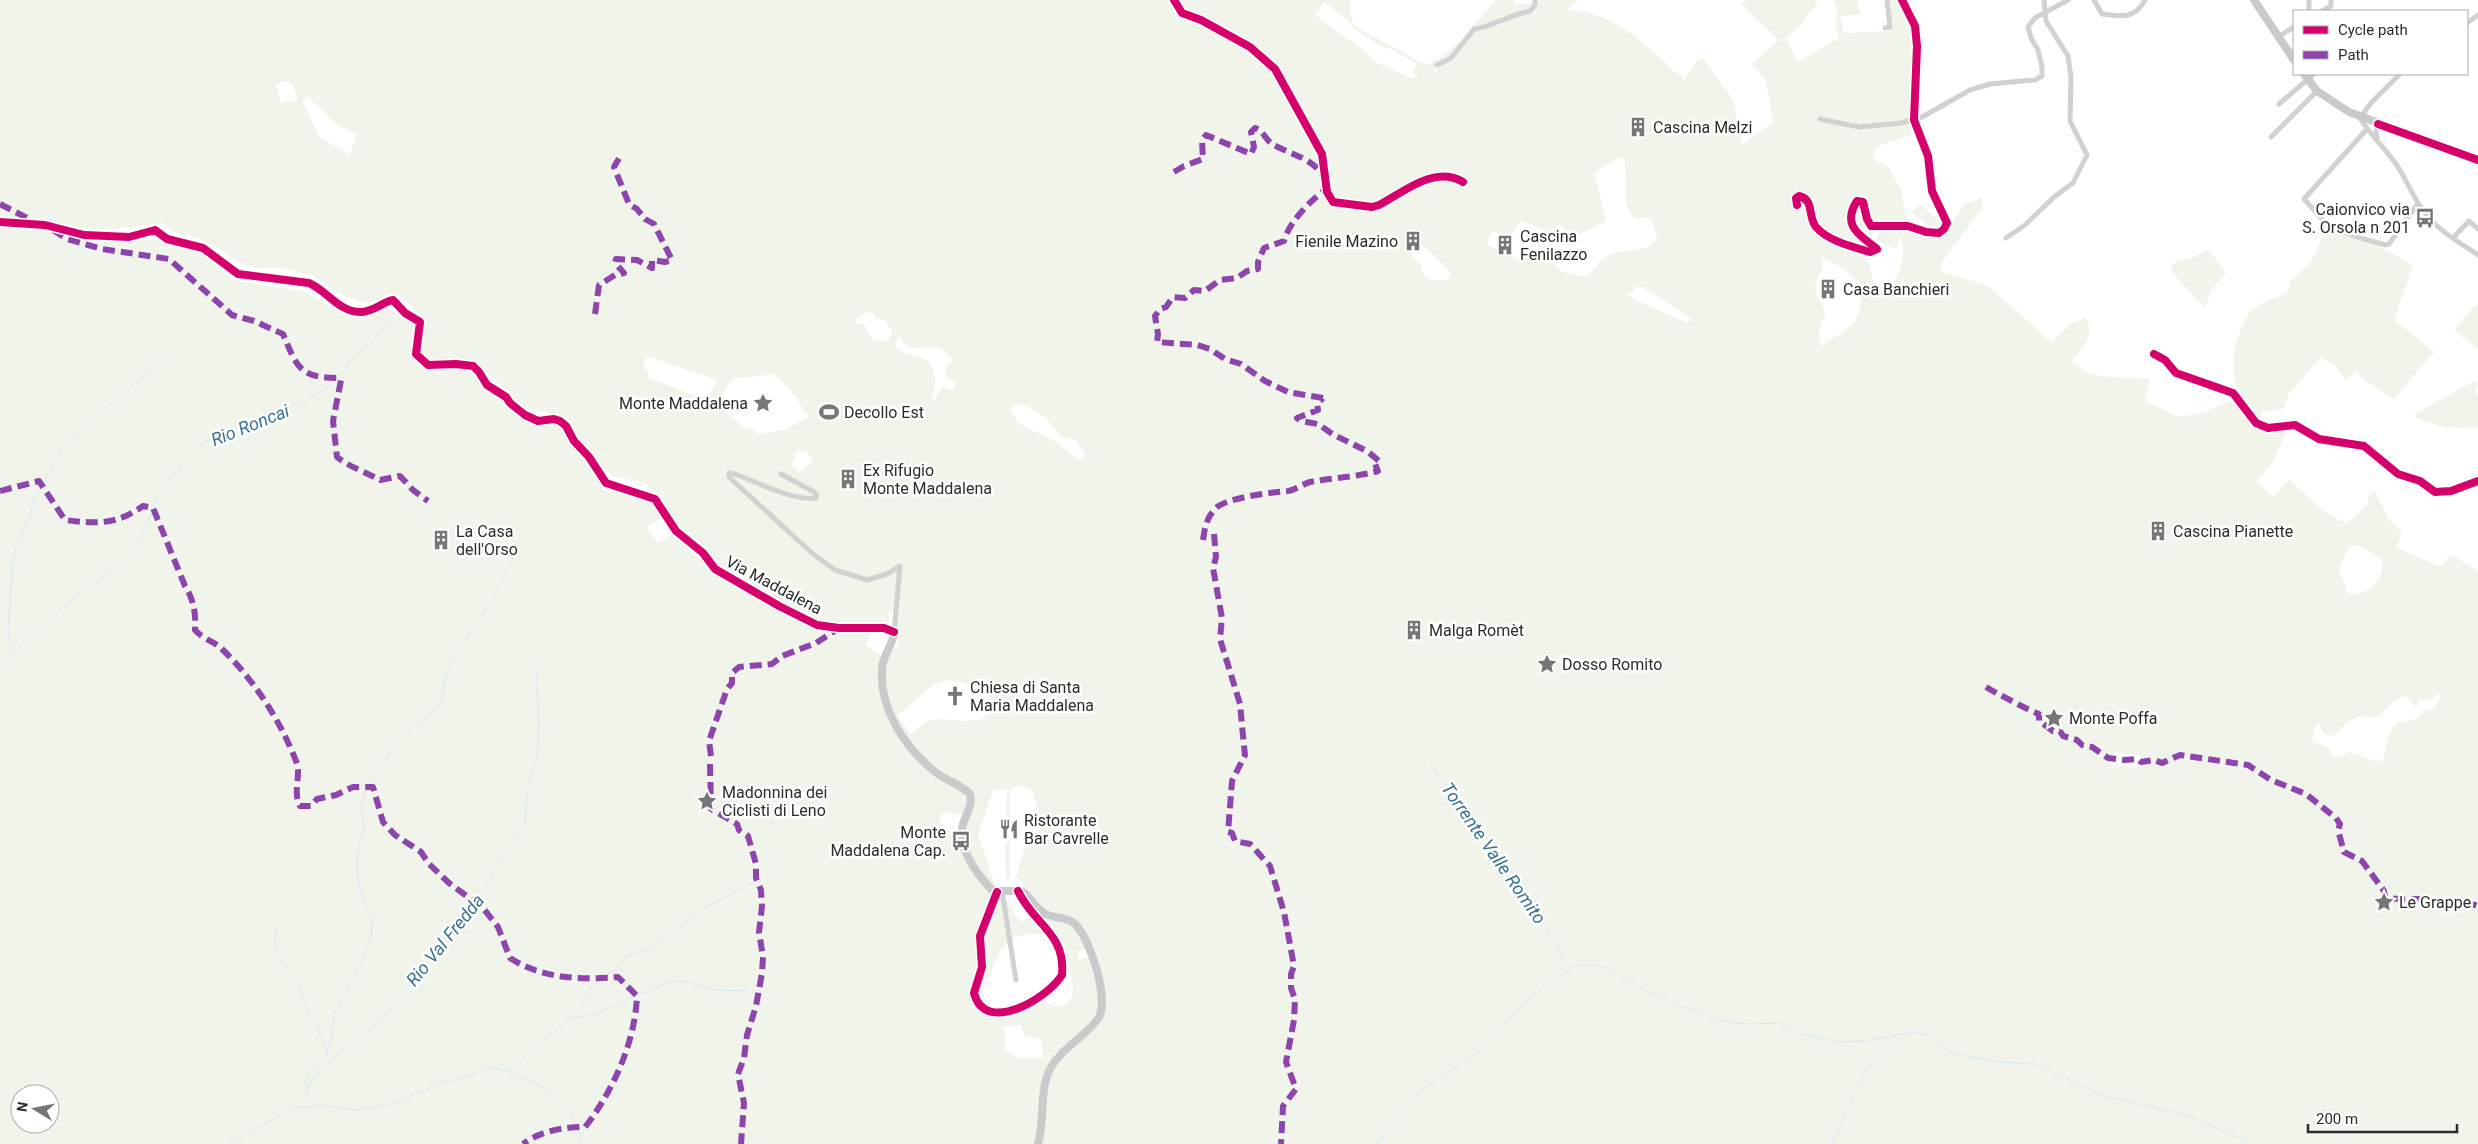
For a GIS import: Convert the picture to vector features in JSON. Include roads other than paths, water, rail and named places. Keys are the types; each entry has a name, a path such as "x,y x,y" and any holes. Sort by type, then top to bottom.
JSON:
{"street":[{"path":"1174,0 1182,13 1201,20 1250,47 1275,69 1322,154 1326,192 1333,202 1372,207 1428,178 1448,176 1463,182"},
{"path":"1437,65 1451,58 1474,29 1488,28 1509,16 1530,12 1535,5 1535,0"},
{"path":"1885,28 1890,27 1887,0"},
{"path":"1797,205 1796,198 1799,196 1804,197 1809,201 1813,221 1822,233 1852,247 1870,252 1876,249 1855,232 1851,221 1851,210 1857,201 1863,202 1866,219 1871,226 1908,226 1926,232 1939,233 1944,229 1947,223 1932,191 1928,156 1914,120 1915,26 1902,0"},
{"path":"2006,238 2025,225 2048,201 2073,183 2087,155 2070,121 2072,77 2068,56 2044,14 2044,0"},
{"path":"1820,119 1859,127 1879,127 1922,117 1970,90 1997,83 2036,80 2042,76 2042,67 2038,50 2031,38 2028,26 2035,18 2068,0"},
{"path":"2094,0 2102,14 2128,17 2137,11 2145,0"},
{"path":"2254,0 2293,58"},
{"path":"2324,10 2331,6 2331,0"},
{"path":"2278,36 2293,28"},
{"path":"2279,104 2308,75 2317,91 2338,106 2360,118 2478,160"},
{"path":"2360,118 2371,103 2399,75"},
{"path":"2271,137 2317,91"},
{"path":"2360,118 2398,166 2418,203 2434,223 2478,255"},
{"path":"2377,139 2376,130 2378,124"},
{"path":"2367,129 2304,199 2325,223 2335,230 2361,236 2385,245 2389,244 2418,203"},
{"path":"2454,238 2469,221 2478,229"},
{"name":"Via Maddalena","path":"0,222 45,225 84,235 129,237 155,230 167,239 203,248 238,274 310,284 317,287 334,302 359,312 377,309 388,301 393,300 405,313 420,322 416,354 424,364 432,366 456,364 473,366 487,385 506,397 510,403 525,415 538,421 554,419 560,421 566,426 574,441 589,456 606,483 646,495 658,501 676,531 703,553 715,570 816,625 832,628 884,628 894,632"},
{"path":"2154,354 2165,360 2176,373 2232,393 2256,423 2268,428 2295,425 2319,439 2364,446 2398,474 2420,481 2435,492 2451,491 2478,481"},
{"path":"781,474 814,492 817,495 816,498 806,498 769,488 732,472 729,473 729,477 813,554 835,570 867,580 887,574 897,566 901,567 894,641 886,653 882,668 883,693 888,712 908,745 935,772 970,794 971,800 963,823 962,839 969,860 991,890 1025,893 1044,913 1073,922 1078,927 1091,955 1103,996 1099,1016 1050,1068 1045,1088 1042,1130 1038,1144"},
{"path":"999,892 980,936 982,968 974,993 983,1009 990,1013 999,1014 1042,996 1062,975 1061,952 1057,941 1031,912 1018,891"},
{"path":"999,892 1016,980"}],"waterway":[{"name":"Rio Roncai","path":"0,670 13,652 73,599 119,565 132,551 141,537 159,495 180,466 199,447 212,438 244,429 266,416 306,401 331,385 343,373 348,363 378,336 389,320"},
{"path":"16,648 11,647 8,629 13,561 17,543 30,516 34,498 43,486 47,474 68,439 84,431 95,422 110,404 161,363 172,348"},
{"path":"306,1091 306,1081 311,1071 327,1052 332,1036 335,1012 361,964 371,938 372,919 359,886 357,869 357,854 364,826 361,807 367,787 390,753 441,702 447,672 456,654 492,600 514,556"},
{"name":"Rio Val Fredda","path":"229,1144 295,1107 305,1097 311,1081 323,1067 379,1023 421,968 436,954 441,941 470,913 496,867 525,824 527,791 537,757 539,721 536,682 539,666"},
{"name":"Torrente Valle Romito","path":"1431,765 1510,869 1556,943 1564,961 1570,967"},
{"path":"295,1107 308,1108 321,1105 356,1110 375,1107 393,1103 447,1081 459,1079 490,1067 507,1071 527,1056 540,1042 572,1018 580,1009 592,986 615,970 628,955 650,949 704,908 750,884"},
{"path":"278,924 274,945 278,957 295,977 307,1010 317,1026 327,1051"},
{"path":"1376,1144 1423,1089 1481,1050 1519,1008 1549,982 1571,968 1581,965 1598,965 1652,994 1718,1020 1746,1024 1779,1023 1799,1034 1840,1042 1864,1041 1915,1032 1924,1034 1953,1054 2001,1062 2035,1064 2104,1096 2187,1115 2253,1144"},
{"path":"572,1018 593,1015 668,982 682,981 718,990 747,991"},
{"path":"1832,1144 1864,1073 1879,1052 1896,1036"},
{"path":"507,1071 534,1083 556,1097 572,1116 582,1144"}],"place":[{"name":"Cascina Melzi","path":"1638,127"},
{"name":"Caionvico via S. Orsola n 201","path":"2425,218"},
{"name":"Fienile Mazino","path":"1413,241"},
{"name":"Cascina Fenilazzo","path":"1505,245"},
{"name":"Casa Banchieri","path":"1828,289"},
{"name":"Monte Maddalena","path":"763,403"},
{"name":"Decollo Est","path":"829,412"},
{"name":"Ex Rifugio Monte Maddalena","path":"848,479"},
{"name":"Cascina Pianette","path":"2158,531"},
{"name":"La Casa dell'Orso","path":"441,540"},
{"name":"Malga Romèt","path":"1414,630"},
{"name":"Dosso Romito","path":"1547,664"},
{"name":"Chiesa di Santa Maria Maddalena","path":"955,696"},
{"name":"Monte Poffa","path":"2054,718"},
{"name":"Madonnina dei Ciclisti di Leno","path":"707,801"},
{"name":"Ristorante Bar Cavrelle","path":"1009,829"},
{"name":"Monte Maddalena Cap.","path":"961,841"},
{"name":"Le Grappe","path":"2384,902"}]}
